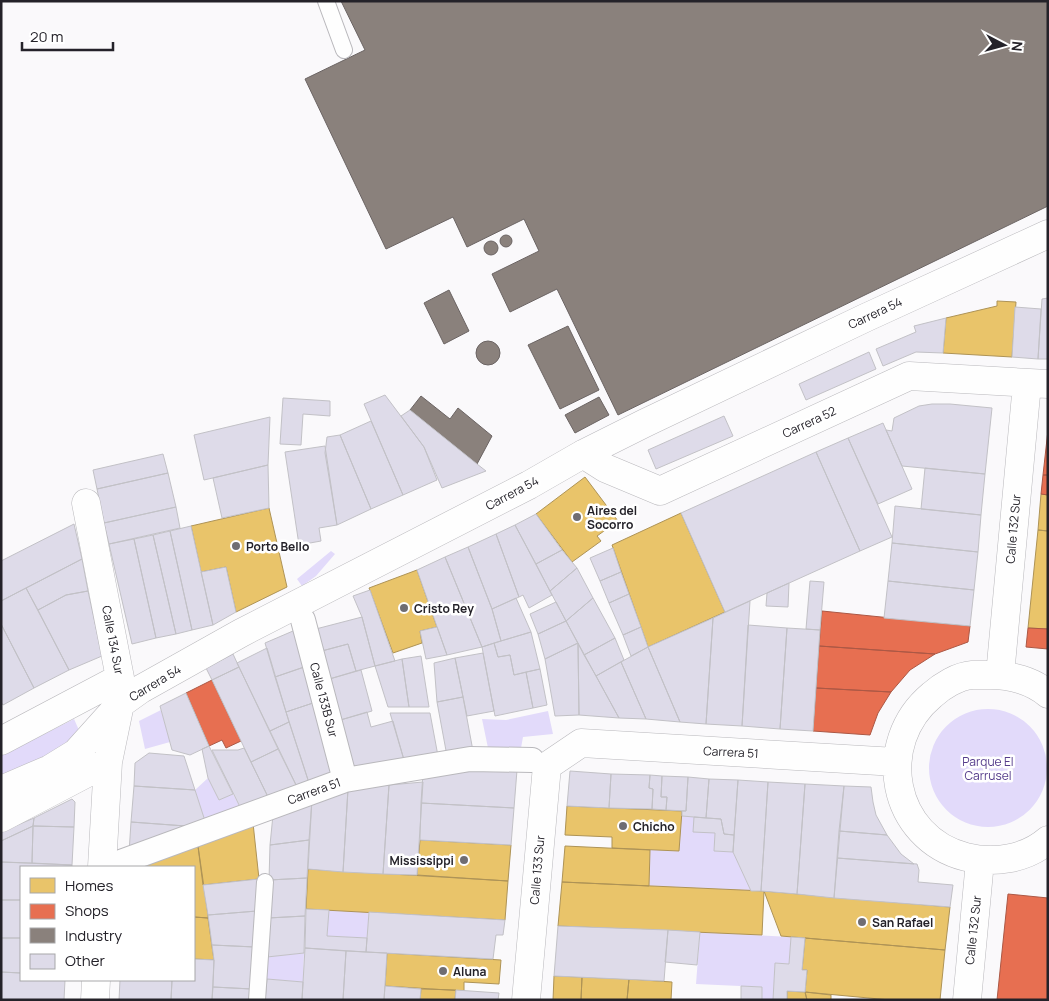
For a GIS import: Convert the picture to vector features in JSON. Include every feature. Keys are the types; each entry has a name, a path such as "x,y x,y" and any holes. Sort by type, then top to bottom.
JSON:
{"street":[{"name":"Carrera 54","path":"1,741 120,691 141,689 241,633 529,485 583,454 865,318 1048,234"},
{"name":"Carrera 52","path":"583,454 605,468 660,491 909,376 1037,384"},
{"name":"Calle 132 Sur","path":"1000,675 1037,384"},
{"name":"Calle 134 Sur","path":"86,503 120,691 108,762 102,866"},
{"name":"Calle 133B Sur","path":"303,620 345,780"},
{"path":"1045,848 1011,859 980,861 952,854 928,838 910,817 899,790 896,762 903,732 919,706 942,686 971,675 1000,675 1024,680 1048,694"},
{"name":"Carrera 54","path":"1,790 50,769 76,752 120,691"},
{"name":"Carrera 51","path":"567,751 580,743 896,762"},
{"name":"Calle 133 Sur","path":"526,1000 547,766 567,751"},
{"name":"Carrera 51","path":"110,866 345,780 470,759 532,760"},
{"path":"1,818 108,762"},
{"name":"Calle 132 Sur","path":"966,1000 980,861"},
{"path":"95,1000 96,981"}],"lane":[{"path":"326,1 344,50"},
{"path":"257,1000 264,882"}],"green space":[{"path":"331,551 335,554 316,576 302,586 297,579"},
{"name":"Parque El Carrusel","path":"988,709 1010,714 1030,726 1042,746 1047,768 1042,790 1030,810 1010,822 988,827 966,822 946,810 934,790 929,768 934,746 946,726 966,714"},
{"path":"161,710 170,742 145,749 139,721"},
{"path":"548,711 553,734 523,737 521,748 488,748 482,719 506,720"},
{"path":"74,719 82,737 1,779 1,756"},
{"path":"208,778 219,800 233,794 242,811 206,824 195,790"},
{"path":"682,816 694,817 715,833 714,851 733,852 751,891 649,886 650,850"},
{"path":"329,910 369,912 367,938 327,936"},
{"path":"700,932 791,937 789,964 775,963 773,1000 762,1000 762,987 696,984"},
{"path":"304,953 303,982 267,979 267,957"}],"building: Homes":[{"path":"997,301 1016,302 1012,357 943,353 946,318 997,306"},
{"name":"Aires del Socorro","path":"585,477 618,521 597,536 601,541 572,562 536,514"},
{"path":"1041,494 1048,495 1048,531 1038,530"},
{"name":"Porto Bello","path":"269,508 287,587 236,612 226,567 201,572 191,526"},
{"path":"681,513 725,612 648,647 612,545"},
{"path":"1038,530 1048,531 1048,629 1028,628"},
{"name":"Cristo Rey","path":"417,570 437,627 420,631 422,643 393,653 369,588"},
{"name":"Chicho","path":"567,806 682,811 679,851 612,848 612,837 565,835"},
{"path":"253,823 259,879 203,885 197,839"},
{"path":"197,839 208,918 195,917 195,866 130,866"},
{"name":"Mississippi","path":"420,840 511,845 508,881 417,875"},
{"path":"565,846 650,850 649,886 562,882"},
{"path":"308,869 508,881 505,920 306,909"},
{"path":"562,882 764,891 762,935 558,926"},
{"name":"San Rafael","path":"764,891 950,907 945,950 781,936"},
{"path":"195,917 208,918 214,960 195,959"},
{"path":"805,938 945,950 940,1000 890,1000 805,992 807,970 802,970"},
{"name":"Aluna","path":"387,953 501,960 499,984 464,982 464,991 385,986"},
{"path":"554,976 582,977 581,1000 553,1000"},
{"path":"582,977 629,979 627,1000 581,1000"},
{"path":"629,979 672,982 671,1000 627,1000"},
{"path":"421,989 456,990 455,1000 420,1000"},
{"path":"787,991 805,992 807,1000 787,1000"},
{"path":"805,992 831,995 831,1000 807,1000"}],"building: Shops":[{"path":"1048,430 1048,475 1043,475"},
{"path":"1043,475 1048,475 1048,495 1041,494"},
{"path":"822,611 970,626 968,642 935,654 819,646"},
{"path":"1028,628 1048,629 1048,649 1026,647"},
{"path":"819,646 935,654 910,670 891,692 816,688"},
{"path":"212,680 241,741 226,748 222,740 209,746 186,693"},
{"path":"816,688 891,692 878,713 870,735 813,731"},
{"path":"1008,894 1048,898 1048,1000 997,1000"}],"building: Industry":[{"path":"341,1 1048,1 1048,206 618,415 557,289 510,312 492,274 539,251 524,219 467,247 453,217 386,249 305,79 365,50"},
{"path":"508,235 511,236 511,246 504,247 501,246 500,239 501,236"},
{"path":"491,241 496,243 498,248 496,253 491,255 486,253 484,248 486,243"},
{"path":"449,290 469,331 444,344 424,303"},
{"path":"568,326 599,390 560,409 528,345"},
{"path":"488,341 493,342 499,348 499,358 493,364 488,365 483,364 477,358 476,353 477,348 483,342"},
{"path":"421,396 450,419 458,408 492,436 477,464 410,410"},
{"path":"599,397 609,415 575,433 565,415"}],"building: Other":[{"path":"1048,298 1048,359 1038,359 1042,299"},
{"path":"1015,307 1041,309 1038,359 1012,357"},
{"path":"946,318 943,353 916,352 883,366 876,349 916,332 914,326"},
{"path":"869,352 876,369 806,400 799,384"},
{"path":"385,395 424,447 437,480 403,495 364,404"},
{"path":"283,398 330,401 330,416 303,414 301,445 280,444"},
{"path":"932,404 992,408 985,474 902,466 886,430 892,431 894,418 919,406"},
{"path":"410,410 486,471 442,488 424,447 401,416"},
{"path":"724,416 733,436 656,469 648,450"},
{"path":"270,417 268,465 204,480 194,435"},
{"path":"371,421 403,495 371,509 340,435"},
{"path":"883,423 912,489 878,504 848,438"},
{"path":"340,435 371,509 337,525 325,453 327,437"},
{"path":"848,438 892,537 860,551 816,452"},
{"path":"325,446 337,525 319,528 321,541 299,545 285,452"},
{"path":"816,452 860,551 725,612 681,513"},
{"path":"163,454 168,473 97,489 93,470"},
{"path":"268,465 269,508 222,518 213,478"},
{"path":"925,468 985,474 981,515 921,509"},
{"path":"168,473 176,507 104,523 97,489"},
{"path":"895,506 981,515 978,552 892,543"},
{"path":"176,507 180,528 109,544 104,523"},
{"path":"536,514 562,550 536,564 515,525"},
{"path":"74,524 82,559 1,601 1,561"},
{"path":"515,525 552,595 529,608 523,595 519,597 496,534"},
{"path":"191,526 213,625 192,630 170,531"},
{"path":"170,531 192,630 176,634 153,535"},
{"path":"496,534 519,597 492,609 468,547"},
{"path":"153,535 176,634 156,638 134,539"},
{"path":"134,539 156,638 132,644 109,544"},
{"path":"892,543 978,552 974,590 888,581"},
{"path":"468,547 492,609 501,641 482,647 445,557"},
{"path":"613,548 621,572 600,581 590,558"},
{"path":"562,550 577,568 550,591 536,564"},
{"path":"445,557 482,647 447,655 417,570"},
{"path":"82,559 88,591 66,595 38,610 26,588"},
{"path":"226,567 236,612 213,625 201,572"},
{"path":"577,568 593,598 566,621 550,591"},
{"path":"621,572 629,594 609,603 600,581"},
{"path":"810,581 824,582 820,630 806,629"},
{"path":"888,581 974,590 970,626 884,618"},
{"path":"789,583 788,607 766,606 767,593"},
{"path":"26,588 69,670 34,688 1,624 1,601"},
{"path":"370,590 395,661 375,666 362,617 353,596"},
{"path":"88,591 102,656 69,670 38,610 66,595"},
{"path":"629,594 641,627 623,635 609,603"},
{"path":"516,598 531,632 501,641 492,609"},
{"path":"593,598 615,638 584,655 566,621"},
{"path":"750,601 742,726 706,724 713,618"},
{"path":"556,602 566,621 538,634 530,614"},
{"path":"362,617 375,666 356,671 348,644 318,652 312,630"},
{"path":"713,618 706,724 680,722 648,647"},
{"path":"566,621 578,643 545,659 538,634"},
{"path":"1,624 34,688 3,705 1,702"},
{"path":"748,625 787,628 780,729 742,726"},
{"path":"437,627 447,655 426,659 420,631"},
{"path":"641,627 648,647 631,656 623,635"},
{"path":"300,628 310,665 275,677 265,643"},
{"path":"787,628 820,630 813,731 780,729"},
{"path":"531,632 540,669 514,675 510,655 498,657 494,643"},
{"path":"615,638 624,660 596,676 584,655"},
{"path":"494,643 498,657 510,655 514,675 526,672 533,708 495,716 482,647"},
{"path":"578,643 579,715 555,716 545,659"},
{"path":"578,643 596,676 619,718 579,715"},
{"path":"348,644 356,671 326,680 318,652"},
{"path":"648,647 680,722 646,719 621,662"},
{"path":"267,648 289,722 270,731 237,663"},
{"path":"483,653 494,711 467,716 455,658"},
{"path":"233,654 239,667 212,680 206,668"},
{"path":"421,656 429,707 409,707 402,659"},
{"path":"455,658 463,697 437,702 434,663"},
{"path":"402,659 409,707 388,707 375,666"},
{"path":"621,662 646,719 619,718 596,676"},
{"path":"310,665 319,701 286,712 275,677"},
{"path":"239,667 278,749 251,762 212,680"},
{"path":"540,669 547,705 533,708 526,672"},
{"path":"361,670 372,711 337,721 326,680"},
{"path":"186,693 209,746 190,755 172,750 160,706"},
{"path":"463,697 473,751 447,756 437,702"},
{"path":"319,701 339,776 310,786 286,712"},
{"path":"367,712 371,727 393,721 404,760 351,775 337,721"},
{"path":"390,713 430,713 438,756 404,760"},
{"path":"289,722 310,786 299,791 270,731"},
{"path":"209,746 233,794 219,800 208,778 202,749"},
{"path":"244,748 270,801 242,811 212,750 238,750"},
{"path":"278,749 299,791 270,801 251,762"},
{"path":"149,753 184,756 195,790 134,786 135,763"},
{"path":"517,770 514,808 421,803 423,773"},
{"path":"570,771 611,774 609,808 567,806"},
{"path":"611,774 650,775 649,788 653,789 652,809 609,808"},
{"path":"650,775 662,776 661,797 667,797 666,810 652,809 653,789 649,788"},
{"path":"662,776 688,777 686,811 666,810 667,797 661,797"},
{"path":"688,777 709,779 706,818 682,816 682,811 686,811"},
{"path":"709,779 738,780 734,835 724,834 721,819 706,818"},
{"path":"738,780 768,782 761,891 751,891 733,852"},
{"path":"423,782 417,875 383,874 389,785"},
{"path":"768,782 805,784 797,894 761,891"},
{"path":"805,784 844,786 834,898 797,894"},
{"path":"389,785 383,874 343,872 348,789"},
{"path":"134,786 195,790 206,824 199,827 131,822"},
{"path":"844,786 871,787 876,815 887,835 839,831"},
{"path":"348,789 343,872 308,869 312,799"},
{"path":"72,799 75,802 74,827 33,826 34,818"},
{"path":"312,799 309,840 270,845 273,815"},
{"path":"421,803 514,808 511,845 420,840"},
{"path":"694,817 721,819 724,834 734,835 733,852 714,851 715,833 693,832"},
{"path":"34,818 33,826 1,841 1,832"},
{"path":"131,822 199,827 129,853"},
{"path":"33,826 32,863 1,862 1,841"},
{"path":"33,826 74,827 72,865 32,863"},
{"path":"839,831 887,835 901,854 914,864 837,858"},
{"path":"309,840 307,878 269,880 270,845"},
{"path":"837,858 917,864 919,870 918,882 953,885 950,907 834,898"},
{"path":"1,862 72,865 20,866 20,900 1,900"},
{"path":"307,878 305,916 268,918 269,880"},
{"path":"259,879 257,911 208,915 203,885"},
{"path":"1,900 20,900 20,938 1,938"},
{"path":"306,909 329,910 327,936 367,938 366,952 305,948"},
{"path":"257,911 255,947 212,945 208,915"},
{"path":"369,912 505,920 503,935 496,935 493,959 366,952"},
{"path":"305,916 304,953 267,957 268,918"},
{"path":"558,926 668,930 664,981 554,976"},
{"path":"668,930 700,932 697,965 665,962"},
{"path":"791,937 805,938 802,970 807,970 805,992 787,991 787,1000 773,1000 775,963 789,964"},
{"path":"1,938 20,938 20,973 1,972"},
{"path":"212,945 255,947 252,989 213,987 214,960"},
{"path":"305,948 346,951 343,1000 302,1000"},
{"path":"346,951 387,953 384,1000 343,1000"},
{"path":"195,959 214,960 212,1000 171,1000 172,981 195,981"},
{"path":"1,972 20,973 20,981 65,981 64,1000 1,1000"},
{"path":"267,979 303,982 302,1000 265,1000"},
{"path":"120,981 172,981 171,1000 119,1000"},
{"path":"385,986 421,989 420,1000 384,1000"},
{"path":"741,986 762,987 762,1000 741,1000"},
{"path":"213,987 252,989 252,1000 212,1000"},
{"path":"456,990 499,993 498,1000 455,1000"}],"place":[{"name":"Aires del Socorro","path":"577,517"},
{"name":"Porto Bello","path":"236,546"},
{"name":"Cristo Rey","path":"404,608"},
{"name":"Chicho","path":"623,826"},
{"name":"Mississippi","path":"464,860"},
{"name":"San Rafael","path":"862,922"},
{"name":"Aluna","path":"443,971"}]}
